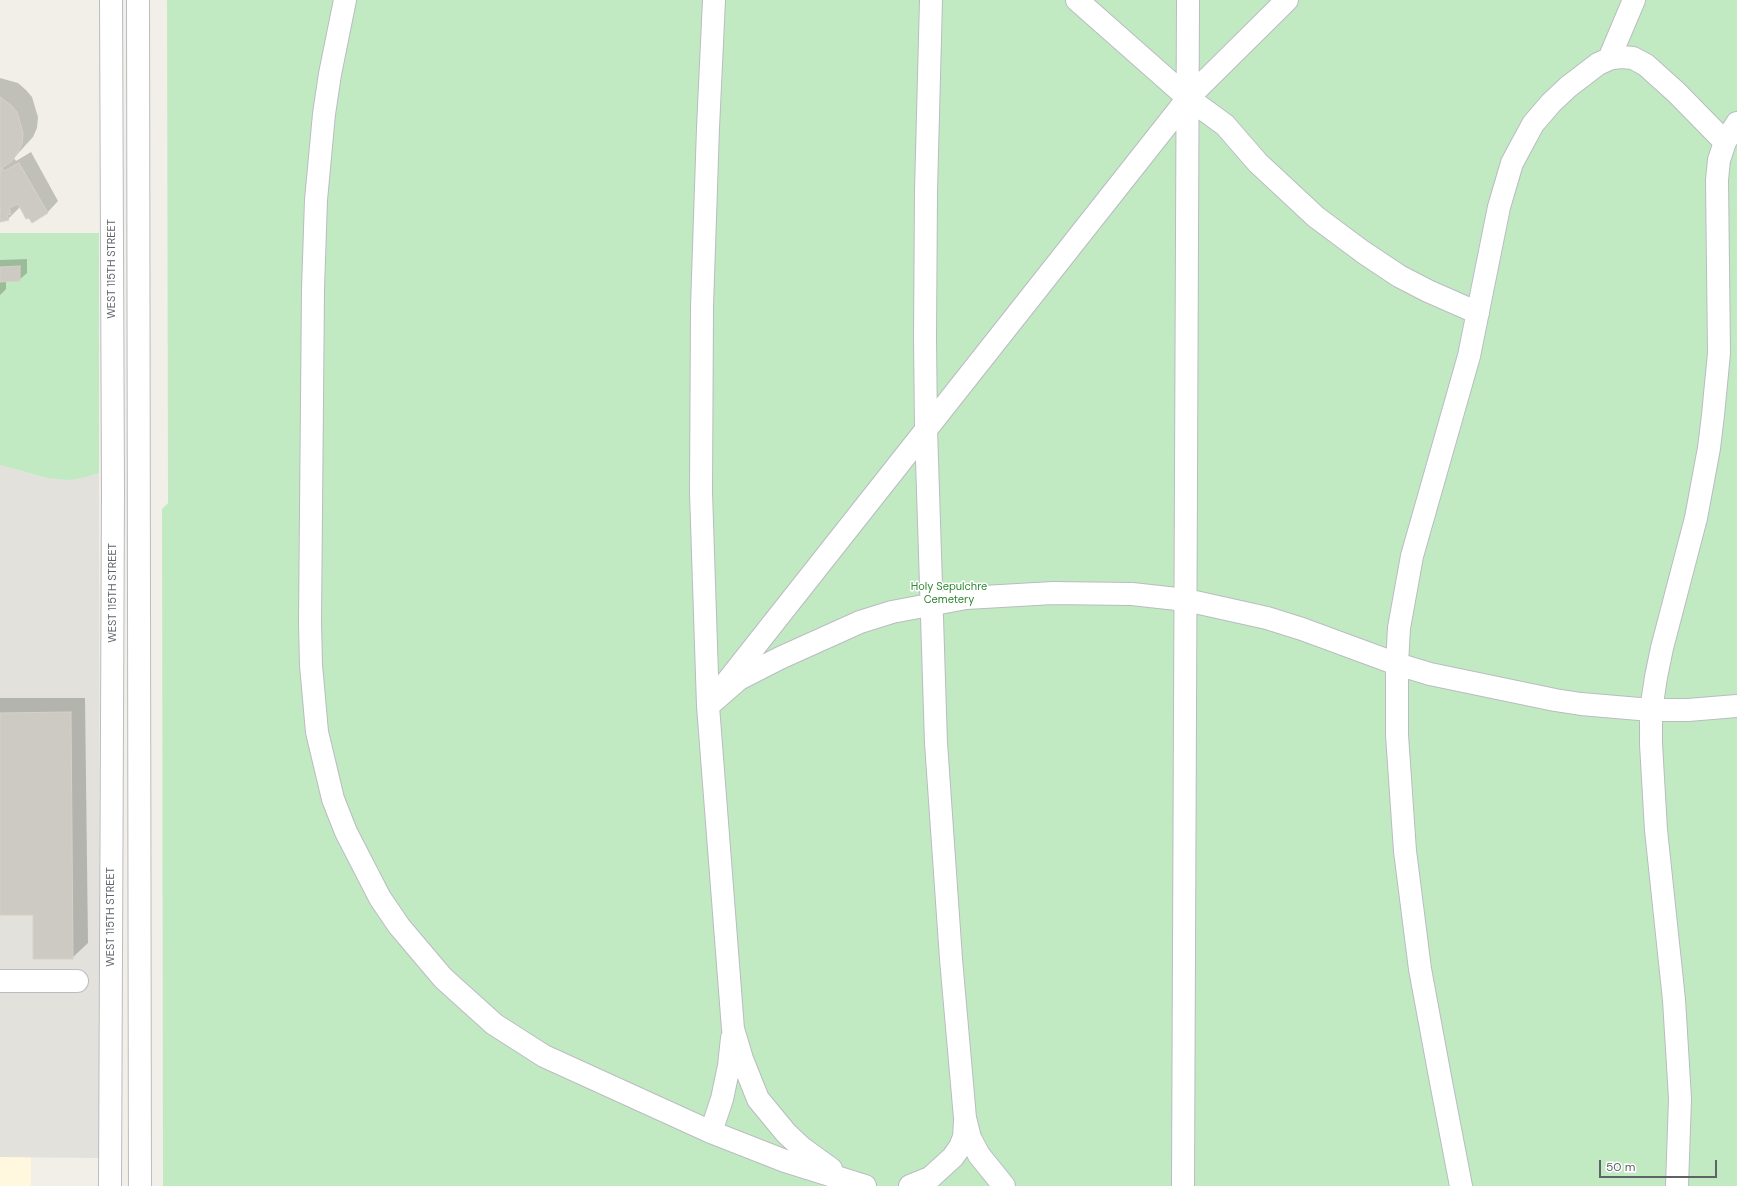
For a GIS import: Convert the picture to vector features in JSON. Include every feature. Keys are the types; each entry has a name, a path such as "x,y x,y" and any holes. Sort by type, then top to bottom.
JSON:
{"street":[{"name":"WEST 115TH STREET","path":"110,1186 113,508 111,0"},
{"path":"138,0 140,1186"},
{"path":"345,0 330,74 321,143 316,200 313,289 310,665 317,732 333,799 346,832 380,898 399,926 443,978 494,1024 544,1056 711,1132 784,1161 863,1185"},
{"path":"711,1132 722,1099 729,1066 733,1029 708,706 701,492 701,322 714,0"},
{"path":"910,1186 930,1178 953,1157 960,1147 964,1136 965,1118 950,951 938,774 926,428 926,191 931,0"},
{"path":"1077,0 1188,98 1225,125 1258,163 1295,198 1344,238 1399,276 1478,314"},
{"path":"1183,1186 1188,0"},
{"path":"708,706 1188,98 1287,0"},
{"path":"1609,59 1634,0"},
{"path":"1461,1186 1420,969 1405,851 1397,735 1397,664 1399,628 1412,556 1468,363 1501,200 1512,163 1533,124 1550,103 1568,87 1598,64 1609,59 1621,57 1633,58 1646,65 1672,88 1725,142"},
{"path":"1677,1186 1680,1099 1674,1000 1656,830 1651,744 1652,710 1656,677 1662,648 1696,518 1713,415 1719,353 1717,180 1719,160 1725,142 1737,123"},
{"path":"708,706 739,679 780,658 860,622 892,612 966,598 1053,593 1132,594 1186,600 1267,618 1302,629 1397,664 1430,674 1555,700 1581,704 1652,710 1688,710 1737,706"},
{"path":"0,981 78,981"},
{"path":"733,1029 758,1099 771,1116 786,1133 824,1166 863,1185"},
{"path":"965,1118 970,1138 979,1155 1004,1186"}],"shaded area":[{"path":"0,465 47,478 87,477 99,473 100,1158 0,1157"},
{"path":"0,1157 31,1157 31,1186 0,1186"}],"green space":[{"name":"Holy Sepulchre Cemetery","path":"167,0 1737,0 1737,1186 163,1186 162,509 168,503"},
{"path":"0,233 99,233 99,473 69,480 47,478 0,465"}],"building":[{"path":"0,97 11,105 17,112 23,133 22,144 18,153 11,162 0,169"},
{"path":"19,163 48,213 32,223 29,218 26,219 18,204 9,208 11,214 7,215 9,220 0,222 0,169 2,168 4,171"},
{"path":"20,266 20,281 0,282 0,267"},
{"path":"71,712 73,959 33,959 33,915 0,915 0,713"}]}
